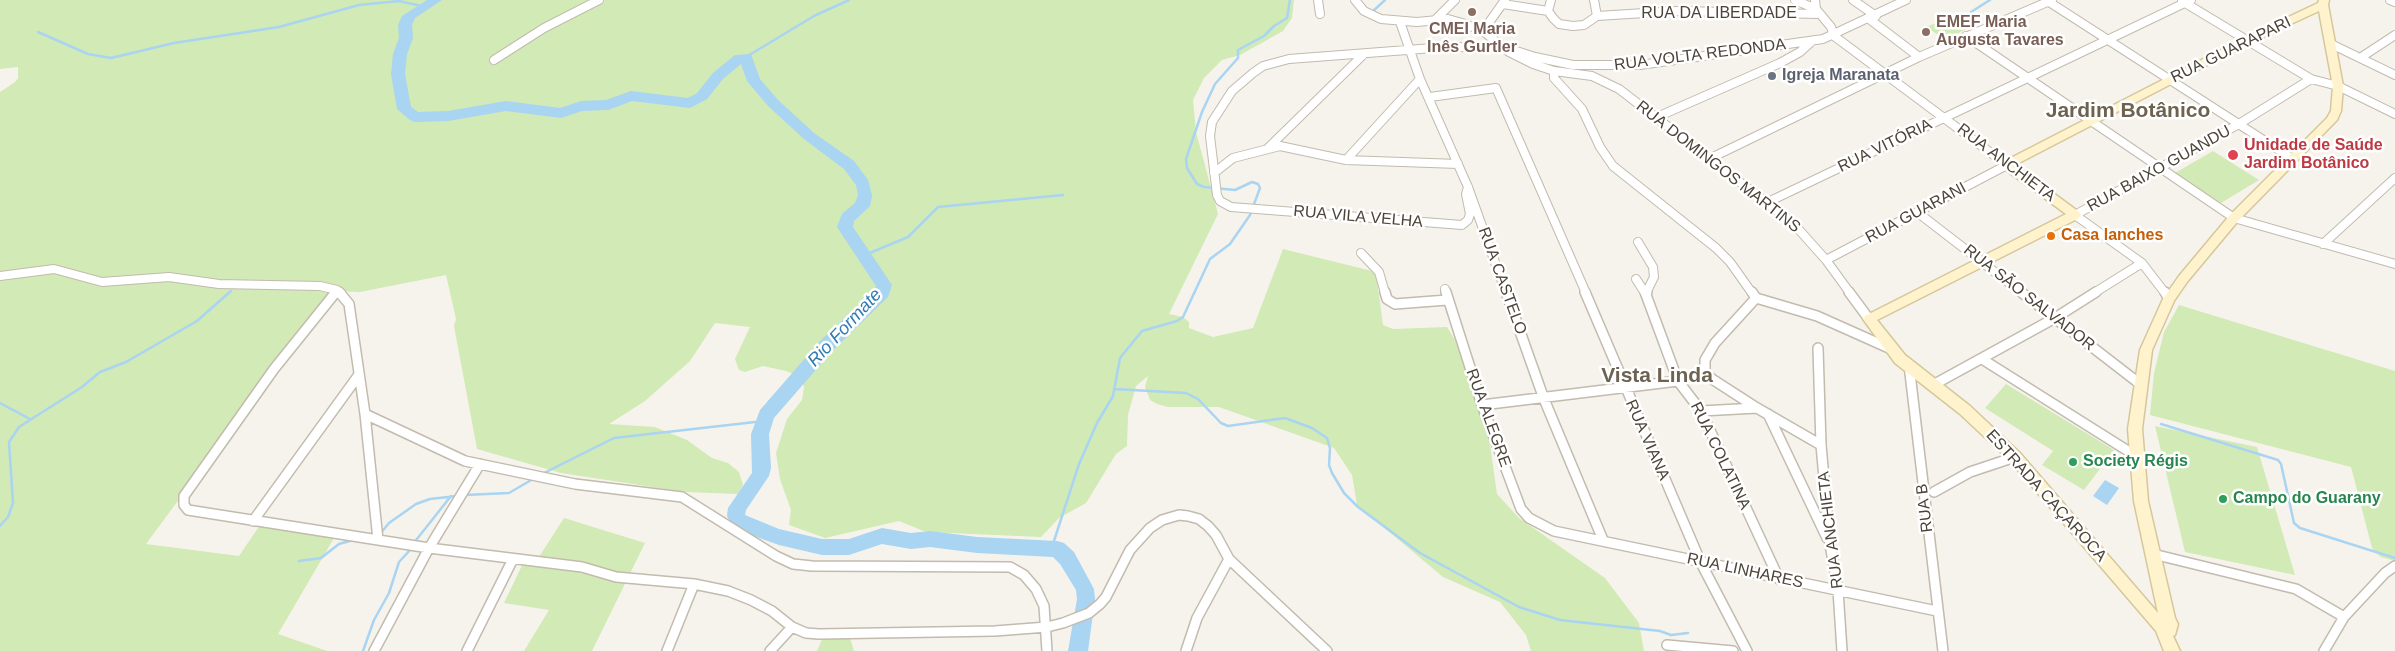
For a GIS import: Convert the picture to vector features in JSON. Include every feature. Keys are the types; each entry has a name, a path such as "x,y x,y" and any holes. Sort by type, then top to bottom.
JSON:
{"main road":[{"name":"RUA GUARAPARI","path":"2007,165 2321,2"},
{"path":"2165,626 2153,554 2140,501 2136,456 2135,428 2146,350 2169,299 2234,218 2332,120 2338,106 2338,86 2321,2"},
{"name":"RUA ANCHIETA","path":"2007,165 2075,215"},
{"name":"RUA BAIXO GUANDU","path":"1869,319 2075,215"},
{"name":"RUA DOMINGOS MARTINS","path":"1869,319 1892,350"},
{"name":"ESTRADA CAÇAROCA","path":"1892,350 1965,410 2015,457 2143,606 2165,626"}],"street":[{"path":"494,60 544,28 599,0"},
{"path":"1318,0 1320,14"},
{"path":"1355,0 1364,11 1373,16 1400,22 1426,22 1436,19 1448,19 1482,31 1519,58 1554,71 1554,78 1582,109 1600,147 1613,166 1628,180 1716,248 1730,262 1756,298"},
{"path":"1436,19 1455,0"},
{"path":"1482,31 1504,2 1548,11 1551,0"},
{"path":"1594,0 1597,16"},
{"path":"1795,0 1818,11"},
{"path":"1815,0 1818,11 1831,27 1834,36"},
{"path":"1854,0 1876,16"},
{"path":"1657,116 1780,64 1812,42 1834,36 1906,0"},
{"path":"1711,158 1884,73 2049,0 2108,40 2172,79 2293,158"},
{"path":"2390,0 2395,2"},
{"path":"2185,1 2310,79 2338,86 2395,114"},
{"name":"RUA VITÓRIA","path":"1768,202 2030,78 2185,1"},
{"name":"RUA DA LIBERDADE","path":"1548,11 1556,22 1569,26 1584,24 1597,16 1677,11 1818,11"},
{"path":"1868,18 1919,57"},
{"name":"RUA CASTELO","path":"1400,22 1420,78 1468,187 1544,399 1603,540"},
{"name":"RUA ANCHIETA","path":"1834,36 2007,165"},
{"path":"1966,36 2234,218 2395,264"},
{"path":"2360,58 2394,36"},
{"name":"RUA VOLTA REDONDA","path":"1501,46 1558,63 1602,66 1647,64 1779,44 1812,42"},
{"path":"2331,44 2395,75"},
{"path":"1214,173 1210,136 1212,122 1232,91 1263,66 1289,59 1363,55 1433,48 1501,46"},
{"path":"1268,148 1363,55"},
{"name":"RUA DOMINGOS MARTINS","path":"1554,71 1583,74 1600,79 1619,89 1768,202 1802,230 1869,319"},
{"path":"1346,160 1420,78"},
{"name":"RUA BAIXO GUANDU","path":"2075,215 2239,124 2310,79"},
{"name":"RUA VIANA","path":"1430,97 1496,88 1555,219 1625,389 1701,563 1747,651"},
{"path":"1214,173 1233,158 1268,148 1284,147 1310,155 1346,160 1458,164"},
{"name":"RUA GUARANI","path":"1826,260 2007,165"},
{"name":"RUA VILA VELHA","path":"1214,173 1217,195 1220,201 1231,207 1462,225 1468,220 1470,214 1466,194 1468,187"},
{"path":"2323,244 2395,178"},
{"name":"RUA SÃO SALVADOR","path":"1917,212 2140,384"},
{"name":"RUA ANCHIETA","path":"2075,215 2142,263 2169,299"},
{"path":"1638,242 1652,267 1654,277 1646,294"},
{"path":"1361,253 1379,272 1387,299 1390,302 1395,304 1447,300"},
{"path":"1933,385 2055,318 2142,263"},
{"path":"0,276 54,269 102,282 168,277 219,284 320,286 337,290 349,304 365,414 378,540"},
{"name":"RUA COLATINA","path":"1636,279 1646,294 1678,381 1701,411 1778,579"},
{"name":"RUA ALEGRE","path":"1445,289 1482,405 1521,509 1529,518 1554,530"},
{"path":"337,290 274,368 184,496 184,506 194,512 429,548 582,568 616,577 694,584 728,591 751,600 772,611 792,627 806,633 819,634 995,631 1048,627 1063,623 1090,613 1106,597 1130,550 1150,528 1162,520 1179,516 1199,519 1216,535 1229,559 1327,651"},
{"name":"ESTRADA CAÇAROCA","path":"1756,298 1817,316 1892,350"},
{"name":"RUA COLATINA","path":"1756,298 1722,332 1703,365 1705,372 1712,379 1757,408"},
{"name":"RUA ANCHIETA","path":"1818,348 1821,444 1830,544 1838,590 1842,651"},
{"path":"1982,359 2136,456"},
{"name":"RUA B","path":"1909,365 1943,651"},
{"path":"253,521 358,376"},
{"path":"1482,405 1544,399 1678,381"},
{"path":"1701,411 1757,408 1821,444"},
{"path":"365,414 451,455 480,464 574,484 682,496 776,556 802,565 1010,567 1024,576 1036,590 1044,606 1048,627 1047,651"},
{"path":"1768,414 1830,544"},
{"path":"1934,492 1970,472 2015,457"},
{"path":"374,651 429,548 480,464"},
{"name":"RUA LINHARES","path":"1554,530 1937,612"},
{"path":"2153,554 2296,589 2344,617"},
{"path":"467,651 513,559"},
{"path":"1186,651 1197,618 1229,559"},
{"path":"2324,651 2344,617 2385,573 2395,566"},
{"path":"668,651 694,584"},
{"path":"770,651 792,627"},
{"path":"1667,645 1732,651"}],"green space":[{"path":"0,0 1294,0 1292,18 1283,31 1240,55 1222,60 1204,78 1193,100 1196,132 1218,214 1169,314 1183,317 1189,322 1189,328 1213,337 1253,328 1283,249 1376,272 1383,325 1393,329 1447,327 1455,340 1489,438 1497,494 1519,518 1605,578 1639,623 1644,651 1531,651 1526,635 1500,602 1443,577 1357,505 1352,475 1334,448 1219,407 1168,407 1157,404 1150,400 1145,387 1148,376 1136,386 1128,415 1127,446 1116,454 1086,503 1059,518 1041,537 926,532 899,521 825,538 789,525 791,510 780,479 776,453 787,419 802,400 804,387 800,377 786,371 763,366 745,372 739,370 735,359 750,327 715,323 690,361 645,401 609,424 655,427 687,440 712,458 728,463 739,472 743,485 738,494 685,492 561,473 477,449 454,326 456,319 446,275 360,292 333,291 146,544 239,556 260,525 337,533 278,634 327,651 0,651 0,92 18,78 18,67 0,69"},
{"path":"1949,16 1968,28 1945,40 1927,27"},
{"path":"2213,151 2259,180 2221,203 2175,173"},
{"path":"2179,305 2395,371 2395,561 2381,557 2372,548 2351,467 2150,415 2154,373 2164,332"},
{"path":"2006,384 2114,450 2084,490 2042,465 2053,451 1985,408"},
{"name":"Campo do Guarany","path":"2155,426 2257,447 2295,575 2185,552"},
{"path":"564,518 645,543 592,651 524,651 549,610 504,603 526,557 537,560"},
{"path":"826,630 848,632 854,651 817,651"}],"water":[{"path":"2105,480 2119,488 2107,505 2093,496"}],"waterway":[{"name":"Rio Formate","path":"436,0 409,16 405,25 406,38 400,54 398,74 404,109 415,117 448,116 506,106 561,113 581,106 608,105 631,96 690,103 702,96 718,76 740,58 746,57 754,81 765,91 773,103 809,136 849,165 863,184 865,195 862,206 847,218 845,227 884,285 882,293 827,345 766,415 760,434 762,468 760,476 737,508 736,516 738,520 743,524 779,537 822,547 849,547 882,536 911,541 930,539 977,545 1057,549 1067,558 1085,589 1086,599 1078,651"},
{"path":"746,57 814,16 849,0"},
{"path":"1114,389 1120,358 1142,331 1177,321 1183,317 1210,259 1230,244 1250,215 1260,188 1258,184 1252,182 1235,190 1204,187 1197,184 1187,168 1186,159 1202,112 1215,84 1238,58 1238,50 1264,36 1274,26 1287,18 1290,0"},
{"path":"1372,12 1385,0"},
{"path":"1971,12 1990,0"},
{"path":"38,32 88,54 111,58 174,43 279,27 359,5 399,1 426,7"},
{"path":"865,255 908,237 938,207 1063,195"},
{"path":"0,526 8,517 13,503 9,442 19,427 82,387 100,372 126,362 197,321 231,291"},
{"path":"1052,547 1079,464 1097,423 1113,396 1114,389"},
{"path":"1114,389 1186,393 1198,399 1221,423 1228,426 1285,418 1312,428 1327,438 1330,448 1329,465 1332,473 1344,493 1358,507 1420,553 1519,607 1560,620 1660,631 1671,635 1688,633"},
{"path":"0,403 30,419"},
{"path":"542,474 614,438 764,421"},
{"path":"2161,424 2278,460 2281,464 2294,523 2300,528 2395,558"},
{"path":"465,495 509,493 533,479"},
{"path":"450,497 457,496"},
{"path":"380,534 389,523 416,504 430,499 450,497"},
{"path":"413,544 450,497"},
{"path":"299,561 321,558 339,544 353,540"},
{"path":"363,651 374,620 389,593 399,562 411,549"}],"place":[{"name":"CMEI Maria Inês Gurtler","path":"1472,12"},
{"name":"EMEF Maria Augusta Tavares","path":"1926,32"},
{"name":"Igreja Maranata","path":"1772,76"},
{"name":"Unidade de Saúde Jardim Botânico","path":"2233,155"},
{"name":"Casa lanches","path":"2051,236"},
{"name":"Society Régis","path":"2073,462"},
{"name":"Campo do Guarany","path":"2223,499"}],"district":[{"name":"Jardim Botânico","path":"2128,111"},
{"name":"Vista Linda","path":"1657,376"}]}
